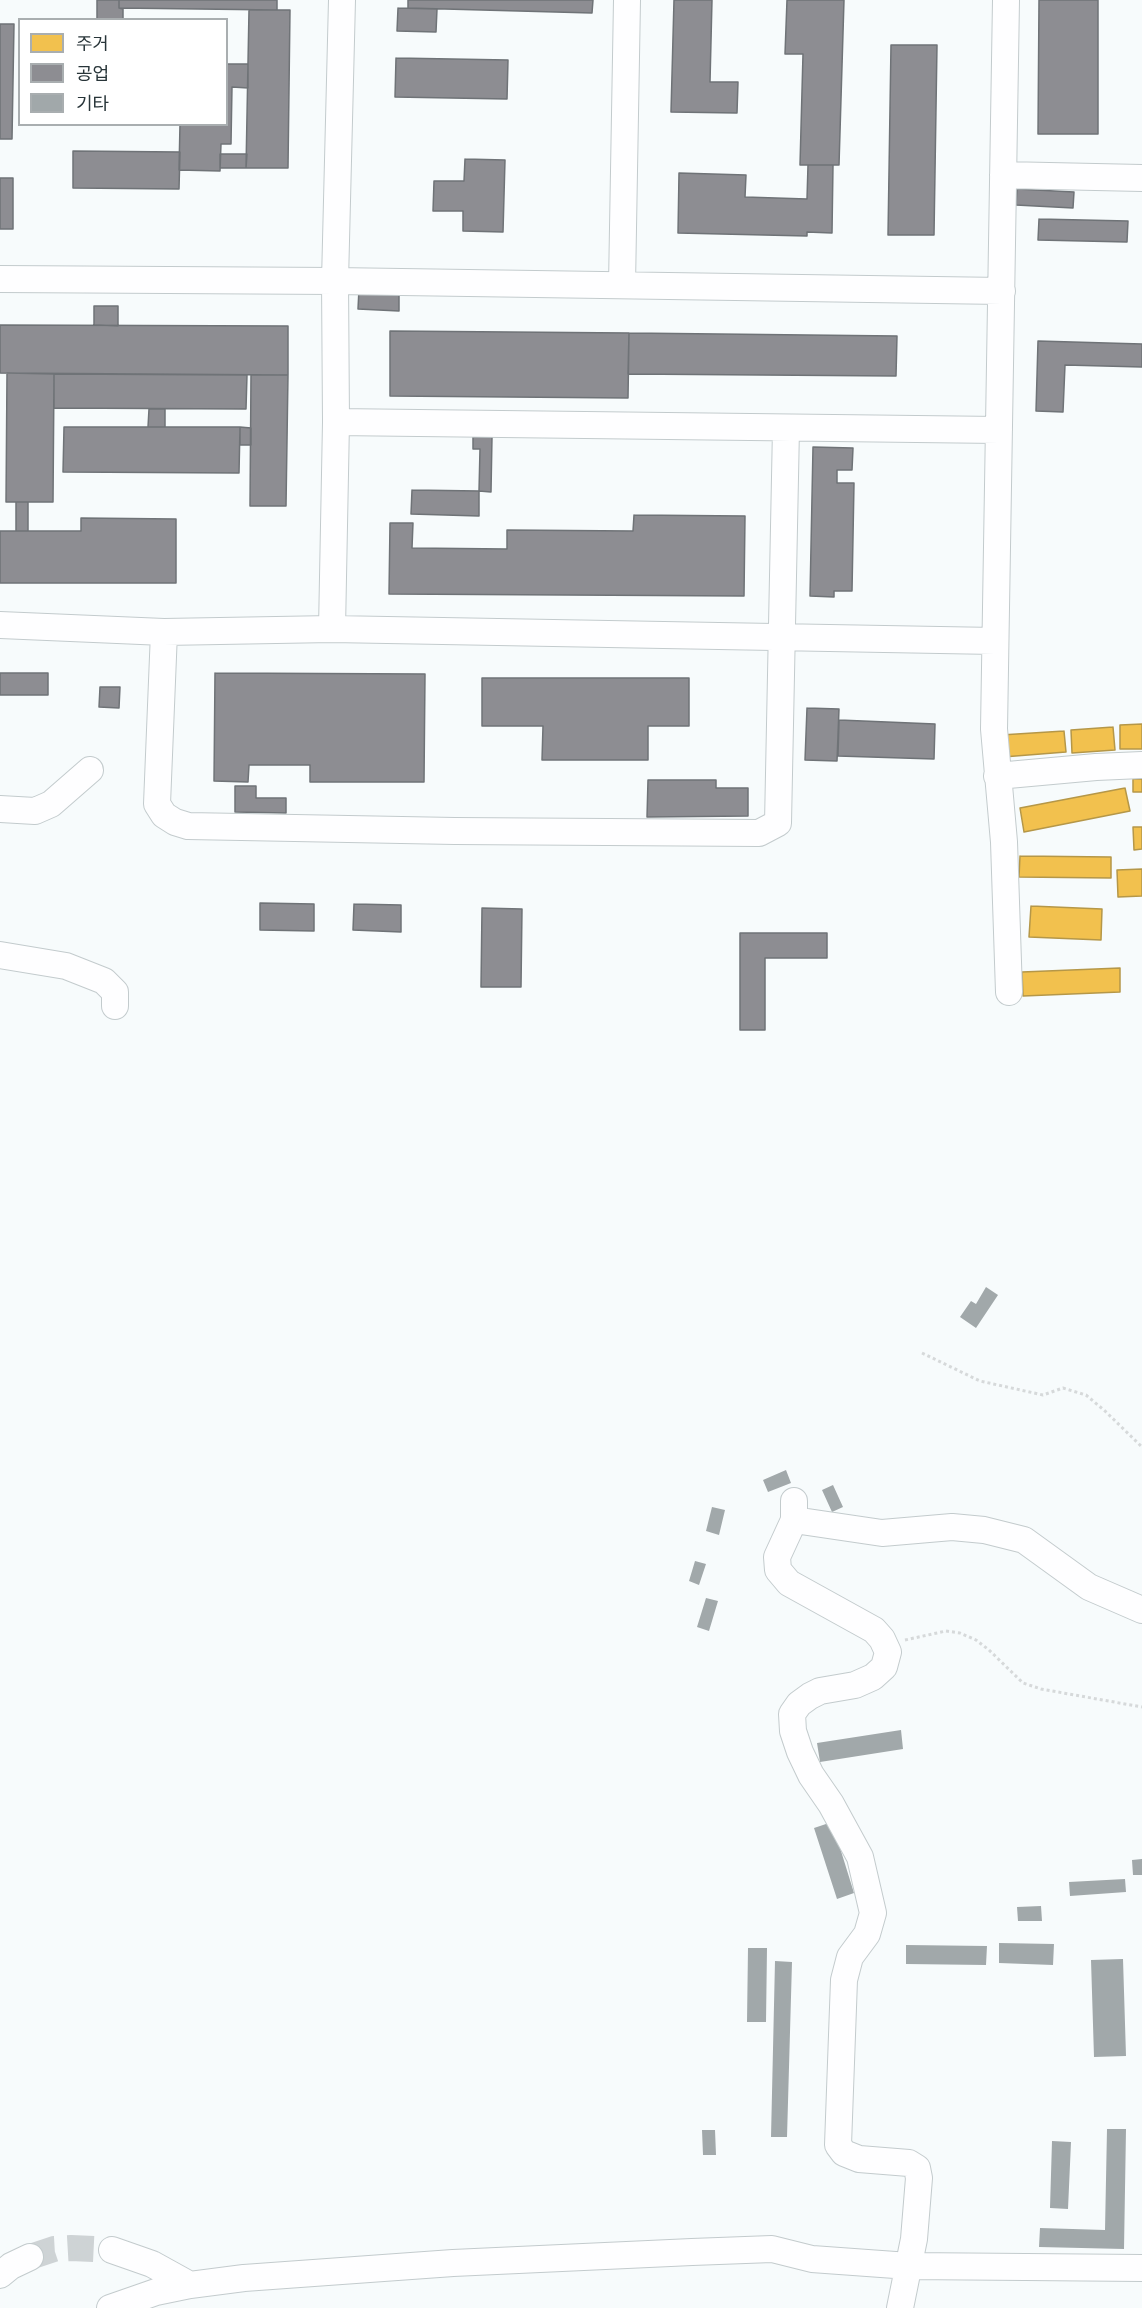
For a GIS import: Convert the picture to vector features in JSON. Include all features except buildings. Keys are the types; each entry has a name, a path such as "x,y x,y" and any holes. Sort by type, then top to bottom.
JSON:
{"street":[{"path":"332,629 336,422 335,281 342,0"},
{"path":"622,285 627,0"},
{"path":"1006,0 993,729 1004,842 1009,992"},
{"path":"1004,175 1142,178"},
{"path":"0,279 335,281 1002,291"},
{"path":"336,422 999,430"},
{"path":"164,632 157,804 164,815 188,826 467,832 759,833 778,823 786,428"},
{"path":"0,625 164,632 332,629 995,640"},
{"path":"997,776 1096,766 1142,765"},
{"path":"0,809 35,811 51,804 90,770"},
{"path":"0,955 66,966 104,981 115,992 115,1006"},
{"path":"900,2308 914,2239 919,2178 917,2168 909,2163 859,2159 844,2153 838,2145 844,1980 850,1957 867,1934 873,1913 861,1857 831,1804 811,1775 793,1731 792,1714 799,1704 820,1691 855,1685 873,1677 884,1666 888,1652 874,1630 789,1583 778,1570 777,1557 794,1511 882,1533 952,1527 984,1530 1024,1540 1089,1587 1142,1610"},
{"path":"110,2308 156,2292 244,2278 453,2263 772,2249 812,2259 909,2266 1142,2268"},
{"path":"112,2250 152,2264 190,2285"},
{"path":"0,2275 11,2266 30,2257"}],"path":[{"path":"922,1353 980,1382 1043,1395 1063,1388 1086,1395 1142,1448"},
{"path":"884,1644 946,1631 960,1633 976,1640 989,1650 1023,1683 1041,1689 1142,1707"}],"tunnel":[{"path":"30,2257 54,2249 112,2250"}]}
